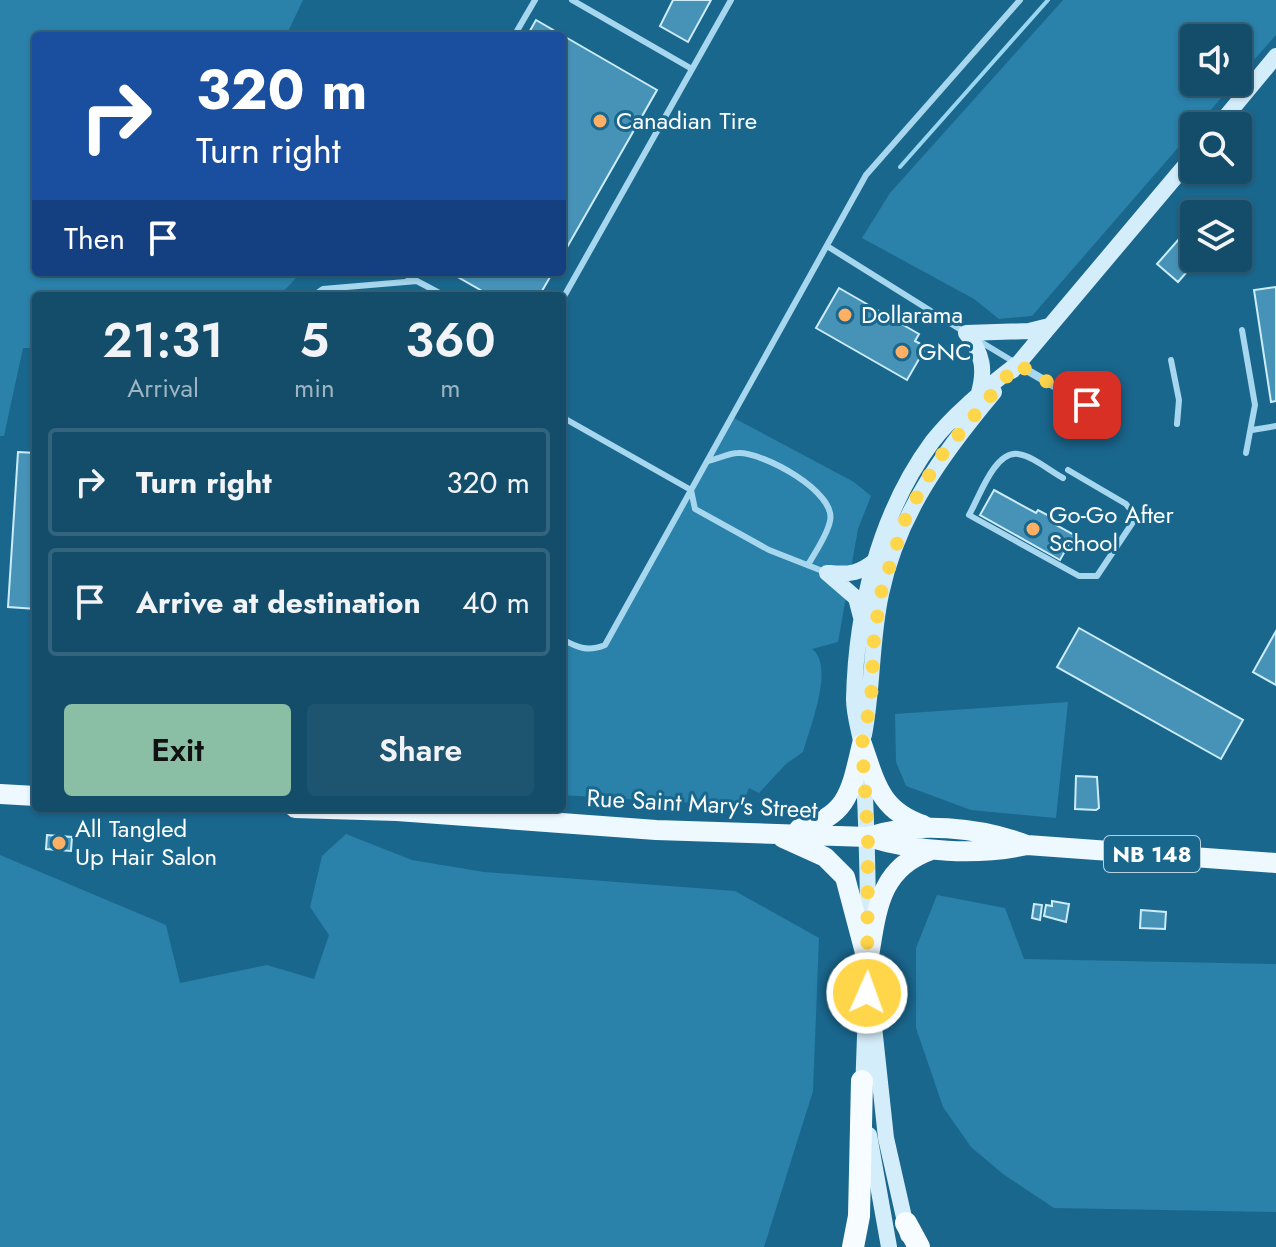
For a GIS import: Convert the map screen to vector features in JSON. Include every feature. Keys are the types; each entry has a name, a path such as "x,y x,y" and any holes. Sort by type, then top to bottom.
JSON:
{"highway":[{"path":"853,1247 859,1216 862,1081"},
{"path":"906,1223 919,1247"}],"main road":[{"path":"1230,112 1276,56"},
{"path":"776,835 820,823 840,810 852,785 871,701 874,638 881,593 904,522 941,456 1180,172"},
{"path":"966,333 1029,331 1049,326"},
{"path":"966,333 978,348 983,363 978,396"},
{"path":"889,1247 862,1081 868,964 868,837 862,744 854,703 861,617 889,522 920,460 962,408 1017,364"},
{"path":"827,573 851,575 863,571 876,560"},
{"path":"827,573 856,598 861,617"},
{"path":"862,744 882,798 936,839 909,858 889,880 877,911 868,964"},
{"path":"0,794 32,796"},
{"name":"Rue Saint Mary's Street","path":"427,812 776,835 868,837 896,846 936,839 996,852 1027,845 1276,863"},
{"path":"776,835 825,857 845,877 868,964 886,1138 910,1247"}],"street":[{"path":"1017,364 1087,405 1115,411"}],"lane":[{"path":"516,32 535,0"},
{"path":"572,0 692,69"},
{"path":"566,293 731,0"},
{"path":"566,641 577,648 593,650 605,645 866,175 1020,0"},
{"path":"827,246 1017,364"},
{"path":"408,276 438,292"},
{"path":"319,292 323,289 417,281"},
{"path":"1242,330 1255,405 1246,453"},
{"path":"1171,360 1179,400 1177,424"},
{"path":"566,419 691,490 695,509 769,550 827,573"},
{"path":"1252,430 1276,426"},
{"path":"707,462 738,453 761,456 807,483 829,504 831,520 808,565"},
{"path":"1063,478 1022,455 1008,456 999,462 969,515 1079,576 1097,576 1133,522 1133,513 1126,504 1068,470"}],"shaded area":[{"path":"0,0 303,0 288,32 32,32 32,276 298,276 283,292 32,292 32,348 23,348 4,436 0,436"},
{"path":"1063,0 1276,0 1276,35 1252,62 1252,24 1180,24 1180,96 1223,96 1209,112 1180,112 1180,145 1032,316 999,319 974,299 862,238 890,193"},
{"path":"732,417 854,482 871,496 858,529 838,642 812,649 819,657 821,682 803,752 786,764 759,793 749,788 742,806 566,795 566,641 577,648 605,645"},
{"path":"1068,702 1056,818 971,810 906,786 896,762 895,714"},
{"path":"346,834 412,860 484,872 735,891 819,938 813,1091 764,1247 0,1247 0,855 166,925 180,983 267,965 314,979 329,935 310,907 322,856"},
{"path":"937,895 1005,908 1024,959 1276,964 1276,1212 1054,1208 1003,1174 971,1147 943,1107 916,1028 916,948"}],"building":[{"path":"673,0 711,0 688,42 660,26"},
{"name":"Canadian Tire","path":"536,20 557,32 529,32"},
{"name":"Canadian Tire","path":"566,37 657,90 566,249"},
{"path":"1180,238 1180,272 1187,272 1178,282 1157,264"},
{"path":"456,276 551,276 541,292 484,292"},
{"path":"456,276 551,276 541,292 484,292"},
{"path":"1276,287 1276,401 1271,402 1254,290"},
{"path":"839,288 919,334 915,341 926,347 907,380 816,328"},
{"path":"18,452 32,453 32,609 8,607"},
{"name":"Go-Go After School","path":"994,490 1036,513 1038,510 1053,518 1051,522 1074,535 1060,560 980,515"},
{"path":"1079,628 1243,720 1221,759 1057,667"},
{"path":"1276,631 1276,685 1253,672"},
{"path":"1076,776 1097,777 1099,808 1096,810 1075,809"},
{"name":"All Tangled Up Hair Salon","path":"47,835 72,837 71,851 46,849"},
{"path":"1052,901 1069,904 1066,922 1044,916 1046,905 1052,906"},
{"path":"1034,904 1042,905 1040,920 1032,918"},
{"path":"1141,910 1166,912 1165,929 1140,928"}],"waterway":[{"path":"900,167 1048,0"}],"place":[{"name":"Canadian Tire","path":"600,121"},
{"name":"Dollarama","path":"845,315"},
{"name":"GNC","path":"902,352"},
{"name":"Go-Go After School","path":"1033,529"},
{"name":"All Tangled Up Hair Salon","path":"59,843"}],"route":[{"path":"867,993 868,837 862,744 871,701 874,638 881,593 904,522 941,456 1017,364 1087,405"}]}
